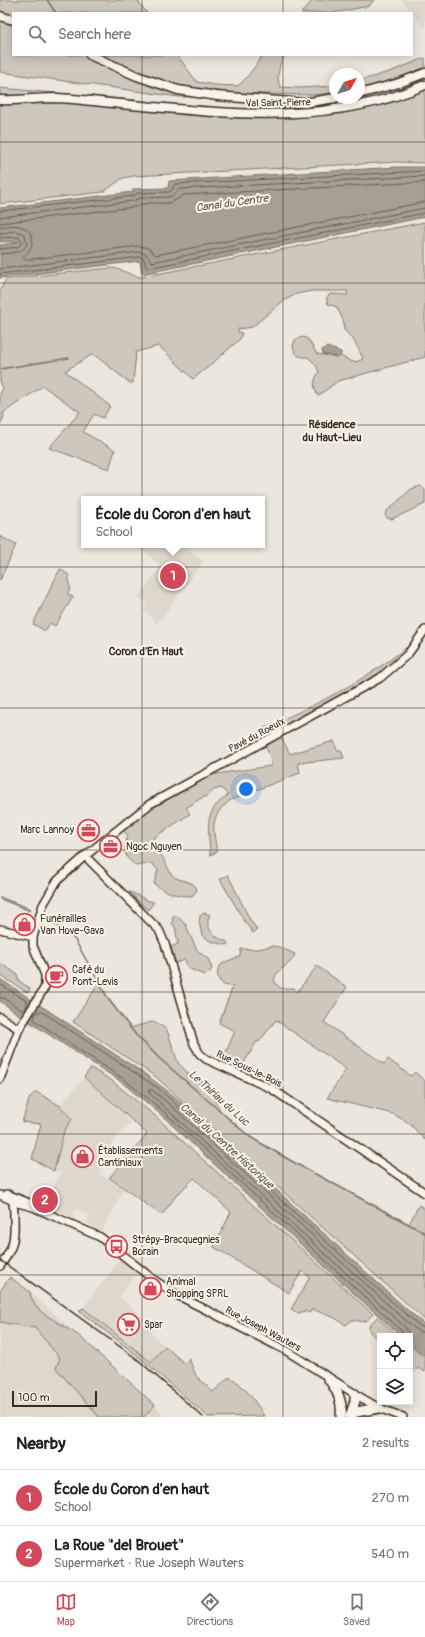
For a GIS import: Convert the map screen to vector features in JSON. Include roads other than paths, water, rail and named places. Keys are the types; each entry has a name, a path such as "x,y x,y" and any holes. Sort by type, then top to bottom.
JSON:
{"highway":[{"path":"328,1378 336,1388 346,1415"},
{"path":"346,1415 355,1401 355,1394"},
{"path":"346,1415 379,1408"}],"main road":[{"path":"0,16 12,20"},
{"name":"Val Saint-Pierre","path":"92,56 137,76 178,90 217,96 304,103 329,99"},
{"path":"365,92 399,83 425,73"},
{"name":"Val Saint-Pierre","path":"0,100 57,98 152,107 267,115 309,113 361,105 402,94 425,85"}],"street":[{"name":"Pavé du Roeulx","path":"32,937 40,916 42,905 54,886 88,854 150,804 380,678 408,654 425,630"},
{"name":"Rue Sous-le-Bois","path":"88,854 159,930 165,944 194,1044 200,1054 215,1064 272,1090 425,1193"},
{"path":"0,929 32,937 33,946 46,978 45,987 21,1026 0,1079"},
{"path":"0,1017 21,1026"},
{"path":"0,1190 13,1206 14,1241 9,1254 0,1266"},
{"path":"0,1195 13,1206 23,1208 31,1205"},
{"path":"0,1195 13,1206 31,1205"},
{"path":"13,1206 31,1205"},
{"name":"Rue Joseph Wauters","path":"31,1205 100,1237 166,1288 188,1301 286,1350 328,1378 379,1408 404,1417"}],"water":[{"name":"Canal du Centre","path":"398,167 425,167 425,217 142,274 140,261 0,278 0,245 18,242 0,242 0,208 133,192 133,189 168,188 169,181"},
{"path":"327,347 341,352 341,355 337,357 323,354 322,350"},
{"path":"0,897 31,909 30,911 0,899"},
{"name":"Canal du Centre Historique","path":"0,979 145,1074 174,1096 425,1325 425,1356 413,1346 413,1333 398,1333 158,1112 120,1081 0,1001"}],"waterway":[{"path":"47,0 55,12"},
{"path":"0,369 69,358"},
{"name":"Le Thiriau du Luc","path":"50,921 62,928 75,940 109,1000 136,1035 160,1059 250,1137 425,1233"}],"railway":[{"path":"0,1260 137,1359 203,1417"}],"place":[{"name":"École du Coron d'en haut","path":"173,576"},
{"name":"Marc Lannoy","path":"89,830"},
{"name":"Ngoc Nguyen","path":"110,847"},
{"name":"Funérailles Van Hove-Gava","path":"25,925"},
{"name":"Café du Pont-Levis","path":"57,976"},
{"name":"Établissements Cantiniaux","path":"82,1157"},
{"name":"La Roue \"del Brouet\"","path":"45,1200"},
{"name":"Strépy-Bracquegnies Borain","path":"116,1246"},
{"name":"Animal Shopping SPRL","path":"150,1288"},
{"name":"Spar","path":"129,1325"}],"district":[{"name":"Résidence du Haut-Lieu","path":"332,430"},
{"name":"Coron d'En Haut","path":"146,651"}]}
